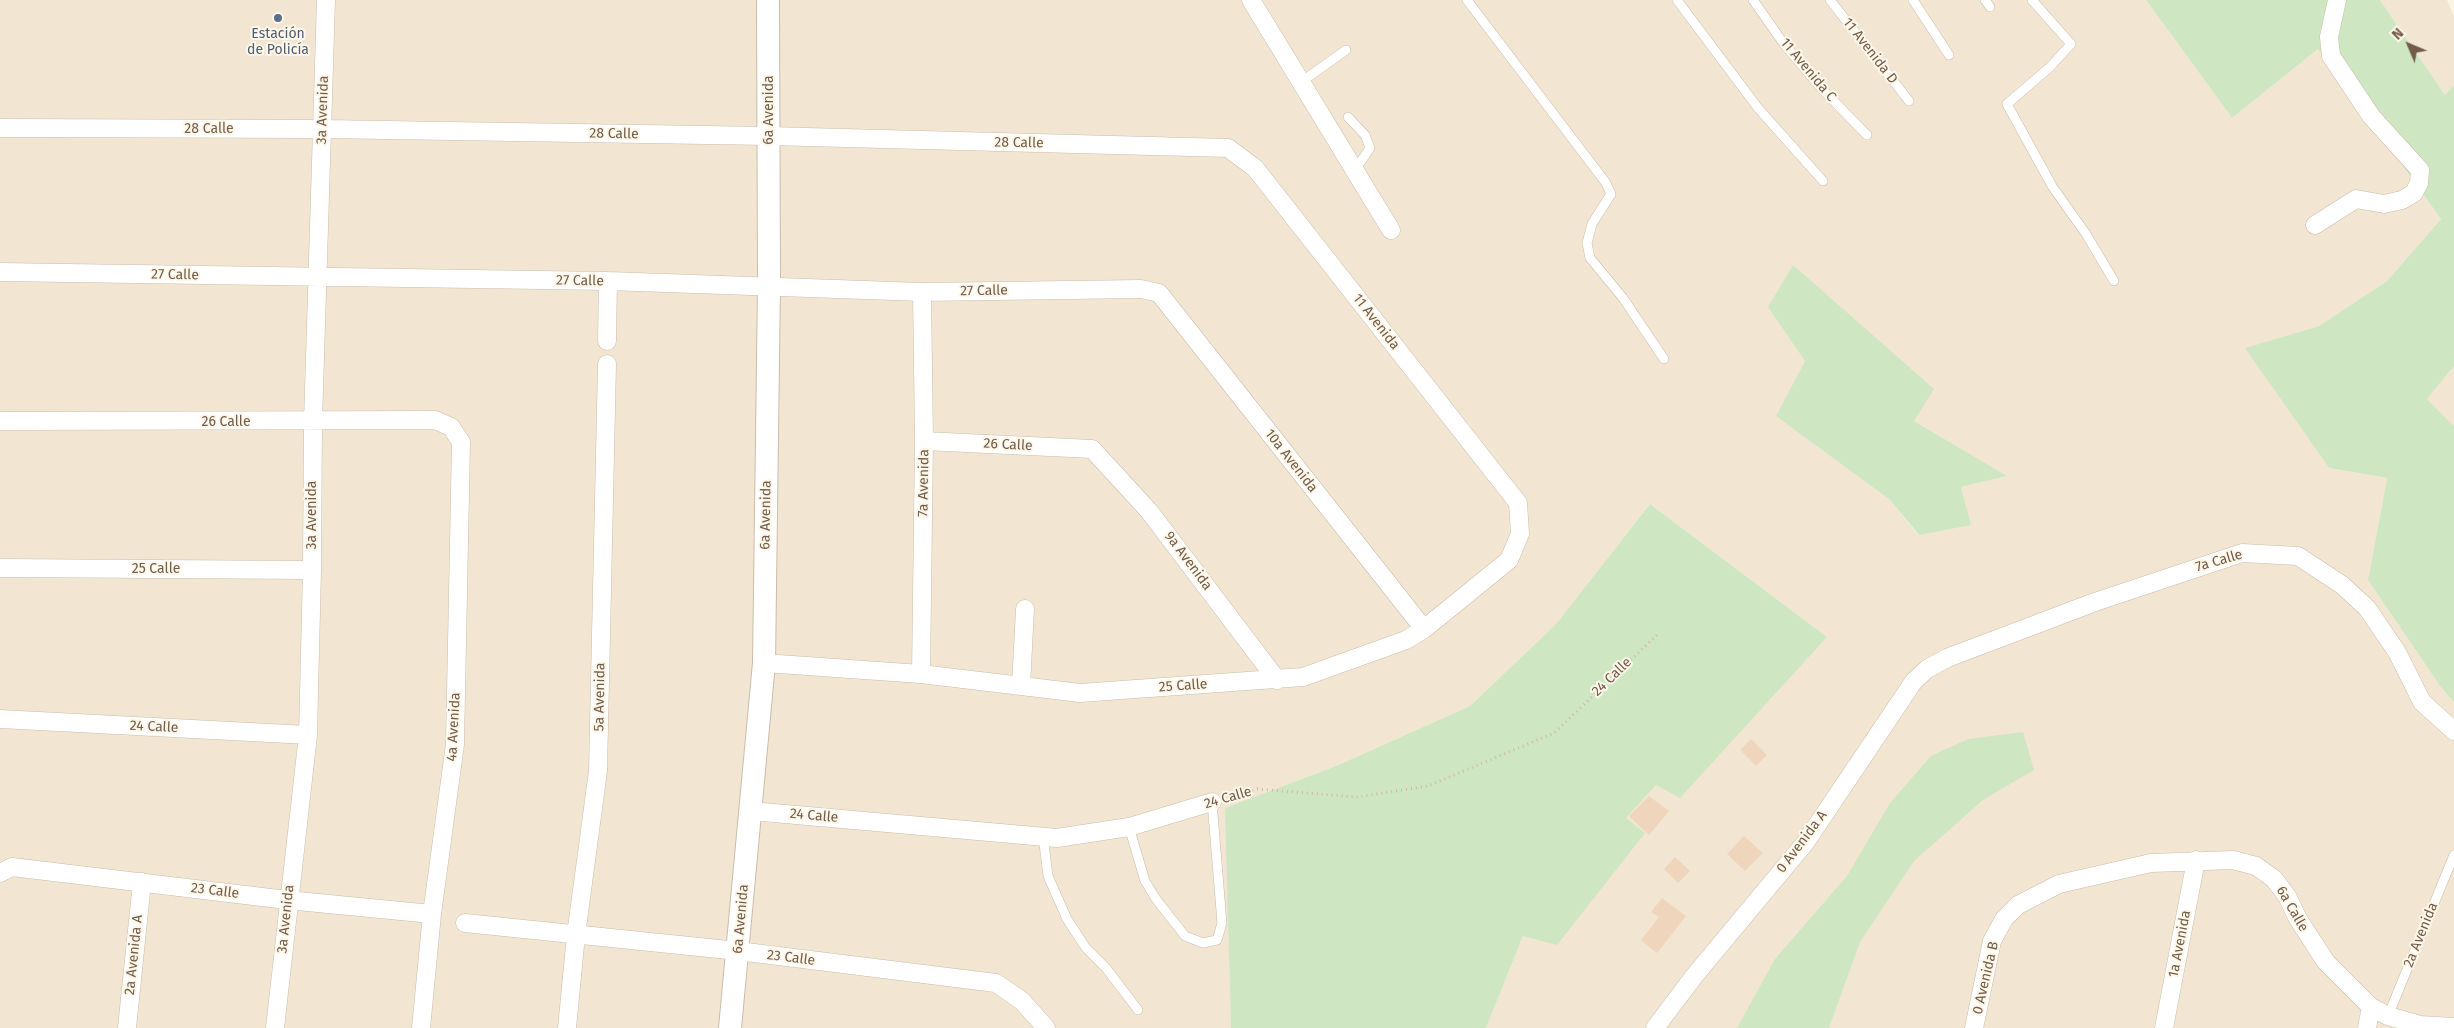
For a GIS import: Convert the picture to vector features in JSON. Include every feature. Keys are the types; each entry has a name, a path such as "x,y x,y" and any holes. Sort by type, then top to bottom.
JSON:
{"street":[{"name":"3a Avenida","path":"275,1028 287,900 308,735 313,422 326,0"},
{"name":"6a Avenida","path":"730,1028 764,663 769,285 768,0"},
{"path":"1251,0 1392,230"},
{"path":"2315,225 2356,199 2384,204 2402,200 2414,193 2420,183 2420,170 2371,116 2330,56 2329,37 2337,0"},
{"name":"28 Calle","path":"0,128 323,129 769,136 1228,148"},
{"name":"11 Avenida","path":"1228,148 1255,168 1518,503"},
{"name":"27 Calle","path":"0,272 608,281 769,285 922,292 1141,289 1159,293"},
{"path":"606,341 608,281"},
{"name":"7a Avenida","path":"921,674 924,441 922,292"},
{"name":"10a Avenida","path":"1159,293 1424,629"},
{"name":"5a Avenida","path":"567,1028 576,934 598,771 607,364"},
{"name":"26 Calle","path":"0,421 313,422 436,420 451,427"},
{"name":"4a Avenida","path":"421,1028 432,914 455,744 461,442 451,427"},
{"name":"26 Calle","path":"924,441 1092,448"},
{"name":"9a Avenida","path":"1092,448 1149,511 1277,680"},
{"name":"25 Calle","path":"764,663 921,674 1080,693 1303,677 1406,640 1424,629 1509,560 1520,534 1518,503"},
{"name":"7a Calle","path":"1947,658 2095,602 2242,553 2298,556 2342,585 2367,608 2397,652 2422,702 2454,731"},
{"name":"25 Calle","path":"0,568 312,570"},
{"path":"1020,686 1025,609"},
{"name":"0 Avenida A","path":"1655,1028 1695,975 1805,843 1914,681 1927,669 1947,658"},
{"name":"24 Calle","path":"0,719 308,735"},
{"name":"24 Calle","path":"751,811 1057,838 1129,827 1212,802"},
{"name":"6a Calle","path":"2018,905 2059,884 2151,863 2196,860 2233,860 2245,862 2266,872 2281,887 2302,926 2326,962 2370,1007 2388,1016 2420,1025 2454,1027"},
{"name":"1a Avenida","path":"2164,1028 2196,860"},
{"name":"23 Calle","path":"0,873 12,867 287,900 432,914"},
{"name":"2a Avenida A","path":"127,1028 142,882"},
{"name":"0 Avenida B","path":"1974,1028 1992,941 2004,919 2018,905"},
{"name":"23 Calle","path":"466,923 738,951 996,983 1022,1000 1046,1028"},
{"path":"2366,1028 2370,1007"}],"lane":[{"path":"1467,0 1606,183 1611,194 1592,224 1587,243 1590,258 1623,298 1664,359"},
{"path":"1677,0 1758,108 1823,181"},
{"name":"11 Avenida C","path":"1753,0 1784,44 1822,89 1867,135"},
{"name":"11 Avenida D","path":"1830,0 1909,101"},
{"path":"1913,0 1949,55"},
{"path":"2032,0 2070,44 2050,67 2007,104 2052,186 2086,234 2114,281"},
{"path":"1301,82 1346,50"},
{"path":"1348,117 1365,135 1370,148 1355,170"},
{"path":"1129,827 1145,881 1162,907 1185,936 1203,943 1217,940 1222,923 1212,802"},
{"path":"1043,836 1048,876 1067,919 1086,948 1106,968 1138,1010"},
{"name":"2a Avenida","path":"2388,1016 2454,855"}],"path":[{"name":"24 Calle","path":"1212,802 1257,789 1357,797 1428,786 1554,733 1658,634"}],"shaded area":[{"path":"0,0 2146,0 2232,118 2318,49 2441,219 2387,281 2319,326 2246,348 2329,468 2387,478 2368,580 2440,686 2454,702 2454,1028 1486,1028 1523,936 1644,834 1625,818 1656,785 1827,637 1650,504 1556,624 1470,706 1336,766 1226,808 1231,1028 0,1028","holes":["1805,361 1914,421 2006,476 1961,487 1918,535 1890,500 1777,416"]},
{"path":"2380,0 2447,0 2454,16 2454,85 2445,95"},
{"path":"2454,366 2454,426 2427,399"}],"green space":[{"path":"2146,0 2380,0 2445,95 2454,85 2454,366 2427,399 2454,426 2454,702 2440,686 2368,580 2387,478 2329,468 2245,348 2319,326 2387,281 2441,219 2318,49 2232,118"},
{"path":"1793,265 1934,389 1914,421 2007,476 1961,487 1971,525 1919,535 1890,500 1776,416 1805,361 1768,307"},
{"path":"1650,504 1827,637 1680,798 1656,785 1626,818 1645,833 1557,945 1523,936 1486,1028 1231,1028 1225,808 1336,766 1470,706 1556,624"},
{"path":"2023,732 2034,770 1983,800 1914,861 1860,942 1829,1028 1737,1028 1775,959 1847,876 1890,803 1931,756 1968,739"}],"building":[{"path":"1751,739 1767,755 1756,766 1740,750"},
{"path":"1649,796 1669,811 1649,835 1629,816"},
{"path":"1744,836 1763,853 1745,871 1727,854"},
{"path":"1675,857 1690,871 1678,883 1664,869"},
{"path":"1662,898 1686,916 1657,953 1641,940 1659,917 1651,912"}],"place":[{"name":"Estación de Policía","path":"278,18"}]}
